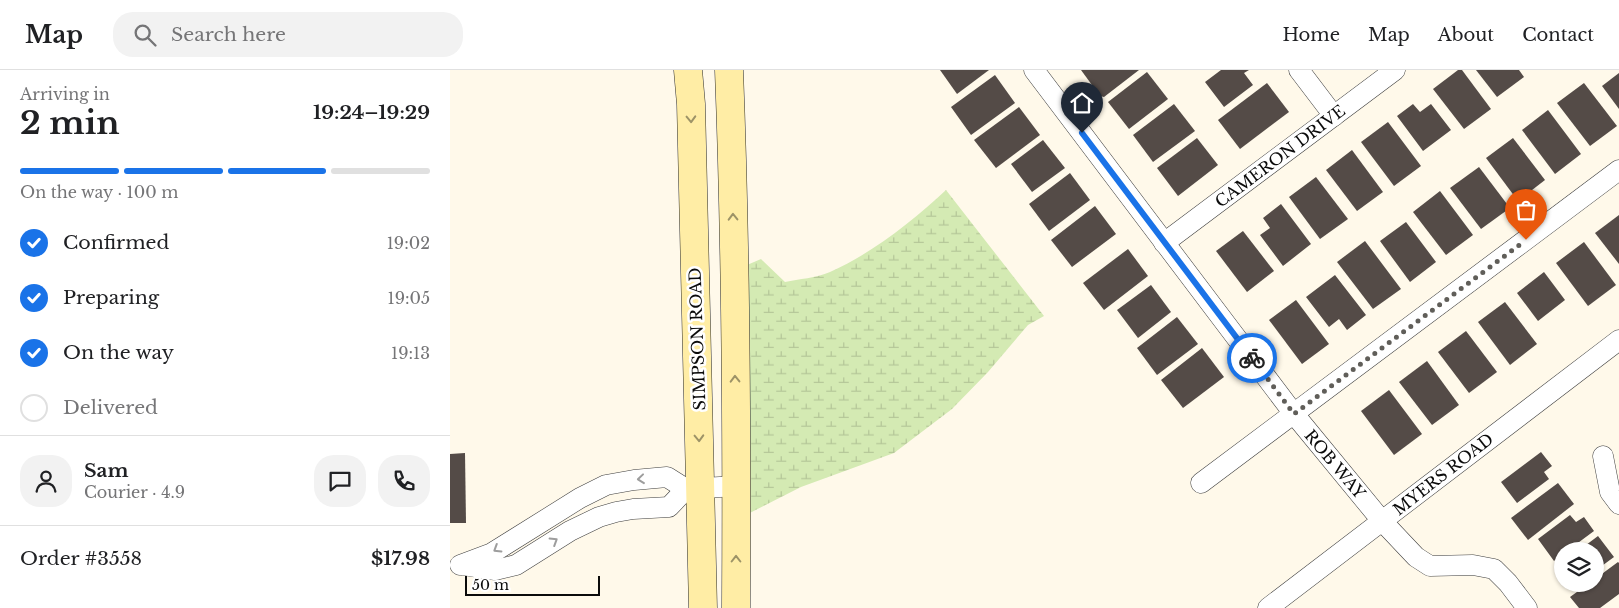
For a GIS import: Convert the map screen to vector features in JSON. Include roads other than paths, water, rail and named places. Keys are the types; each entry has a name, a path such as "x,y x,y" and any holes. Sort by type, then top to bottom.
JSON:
{"main road":[{"name":"SIMPSON ROAD","path":"688,70 691,104 693,489 703,608"},
{"path":"729,70 732,140 737,486 736,608"}],"street":[{"name":"ROB WAY","path":"1034,70 1294,414 1382,521 1416,557 1430,566 1473,565 1494,569 1508,583 1527,608"},
{"path":"1299,70 1334,116"},
{"name":"CAMERON DRIVE","path":"1164,243 1395,70"},
{"path":"1201,482 1619,170"},
{"name":"MYERS ROAD","path":"1268,608 1619,340"},
{"path":"1603,456 1610,492 1619,504"},
{"path":"455,564 492,553 580,498 606,485 667,477 693,489 737,486"},
{"path":"455,564 495,570 516,564 570,531 599,517 633,509 669,507 693,489"}]}
